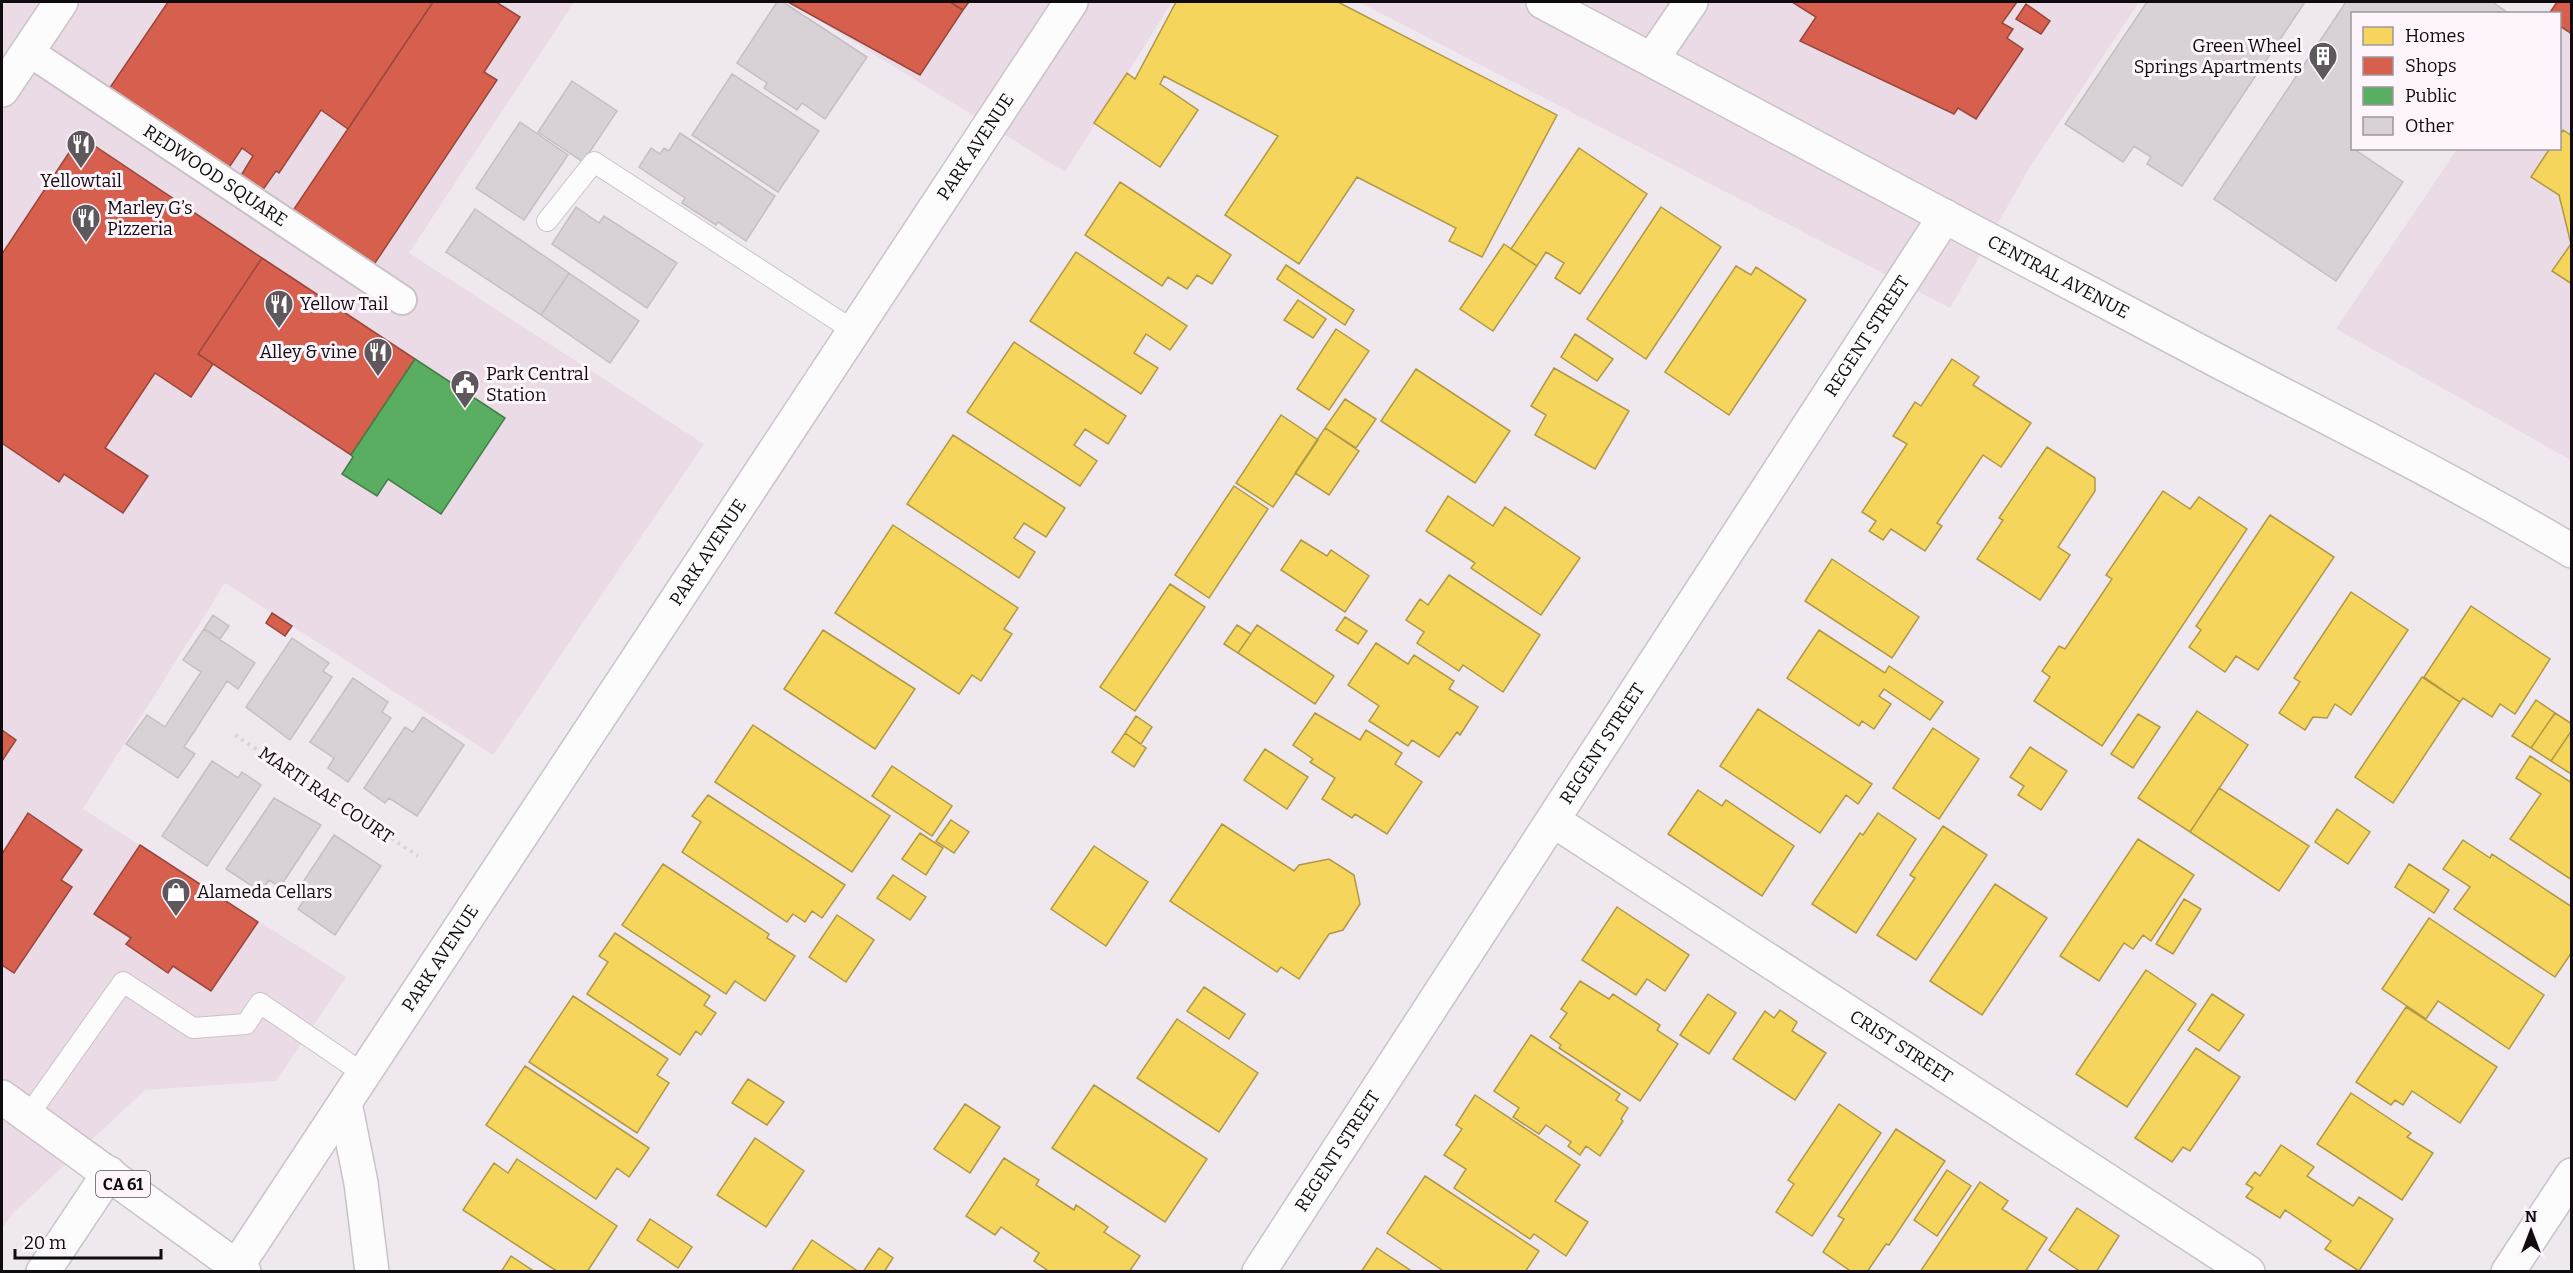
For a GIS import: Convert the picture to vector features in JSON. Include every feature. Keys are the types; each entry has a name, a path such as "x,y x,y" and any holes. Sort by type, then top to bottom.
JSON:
{"street":[{"path":"2,90 61,2"},
{"name":"PARK AVENUE","path":"240,1269 364,1074 1071,2"},
{"name":"CENTRAL AVENUE","path":"1543,2 1944,216 2367,437 2510,514 2571,552"},
{"path":"1652,59 1691,2"},
{"name":"REDWOOD SQUARE","path":"28,51 402,300"},
{"name":"REGENT STREET","path":"1259,1272 1944,216"},
{"name":"CRIST STREET","path":"1554,820 2248,1272"},
{"name":"CA 61","path":"2,1097 240,1269"},
{"path":"345,1103 361,1183 372,1272"},
{"path":"43,1272 109,1173"},
{"path":"2508,1272 2571,1175"}],"lane":[{"path":"547,221 594,162 854,331"},
{"path":"28,1116 123,982 193,1028 246,1024 260,1003 364,1074"}],"path":[{"name":"MARTI RAE COURT","path":"235,735 418,856"}],"shaded area":[{"path":"2,2 574,2 409,253 704,444 493,755 225,583 83,809 346,977 276,1081 145,1090 12,1214 2,1229"},
{"path":"789,2 1172,2 1065,172"},
{"path":"1359,2 2139,2 2031,165 1950,308"},
{"path":"2556,2 2571,2 2571,460 2336,329 2456,150 2561,150 2561,12 2549,12"}],"building: Homes":[{"path":"1176,2 1338,2 1557,115 1482,257 1449,241 1456,228 1357,177 1299,264 1225,215 1278,136 1164,76 1160,84 1198,110 1160,167 1094,123 1127,73 1135,79"},
{"path":"2563,130 2572,136 2572,284 2552,271 2571,244 2559,195 2531,177 2549,150 2561,150"},
{"path":"1579,148 1647,194 1580,294 1555,278 1564,263 1546,252 1537,266 1511,249"},
{"path":"1120,182 1231,255 1212,284 1197,275 1187,289 1168,277 1162,286 1085,235"},
{"path":"1661,207 1721,247 1646,359 1587,319"},
{"path":"1504,244 1537,266 1493,331 1460,309"},
{"path":"1076,252 1187,326 1170,350 1146,334 1134,353 1158,368 1141,394 1030,321"},
{"path":"1286,265 1354,310 1345,325 1277,279"},
{"path":"1736,266 1751,275 1756,267 1806,300 1729,415 1665,372"},
{"path":"1298,300 1326,319 1313,338 1284,320"},
{"path":"1336,329 1369,351 1329,410 1297,389"},
{"path":"1575,334 1613,359 1597,381 1561,357"},
{"path":"1014,342 1126,416 1108,444 1085,429 1074,445 1097,461 1080,486 967,412"},
{"path":"1952,359 1979,377 1973,385 2031,423 2001,467 1983,455 1937,523 1942,526 1925,551 1891,529 1883,540 1869,531 1876,521 1862,512 1907,444 1893,436 1915,402 1921,406"},
{"path":"1554,368 1629,411 1595,469 1535,435 1546,415 1531,406"},
{"path":"1416,369 1510,431 1475,483 1381,421"},
{"path":"1345,399 1376,419 1356,448 1325,428"},
{"path":"1281,415 1318,440 1273,507 1236,483"},
{"path":"1325,428 1359,451 1329,495 1295,473"},
{"path":"953,435 1065,508 1046,537 1024,523 1014,538 1035,552 1019,578 907,504"},
{"path":"2047,447 2095,478 2095,491 2058,547 2070,555 2040,600 1977,559 2003,520 1999,518"},
{"path":"1234,486 1268,509 1209,598 1175,575"},
{"path":"2163,491 2190,509 2199,497 2247,529 2102,746 2034,701 2050,677 2042,671 2059,646 2065,649 2112,579 2106,575"},
{"path":"1448,496 1493,526 1505,507 1580,558 1541,615 1471,568 1475,563 1426,531"},
{"path":"2270,515 2334,557 2258,670 2236,656 2225,672 2189,647 2201,630 2196,626"},
{"path":"893,525 1018,608 1004,629 1012,634 981,681 972,675 959,694 835,613"},
{"path":"1301,540 1327,556 1331,550 1369,576 1345,612 1281,570"},
{"path":"1832,559 1919,617 1892,658 1805,601"},
{"path":"1449,575 1540,635 1503,692 1463,665 1459,671 1417,643 1424,632 1406,620 1420,599 1428,605"},
{"path":"1170,584 1205,607 1135,711 1100,687"},
{"path":"2351,592 2408,630 2351,715 2335,704 2327,718 2313,717 2305,730 2279,713 2300,682 2294,678"},
{"path":"2471,606 2550,659 2515,714 2500,704 2492,717 2463,698 2460,702 2424,677"},
{"path":"1345,617 1367,631 1358,644 1336,630"},
{"path":"1237,625 1251,634 1238,653 1224,644"},
{"path":"1257,625 1334,676 1315,704 1238,653"},
{"path":"823,630 915,689 875,749 784,689"},
{"path":"1819,630 1885,673 1889,666 1943,702 1930,720 1884,689 1879,696 1891,704 1874,729 1862,721 1859,726 1787,678"},
{"path":"1376,643 1408,664 1414,655 1454,681 1449,689 1478,707 1460,735 1457,732 1439,757 1412,740 1408,746 1369,721 1379,706 1348,685"},
{"path":"2422,677 2460,702 2393,803 2355,777"},
{"path":"2536,700 2555,713 2531,748 2512,736"},
{"path":"1758,709 1872,784 1858,804 1846,795 1820,833 1720,766"},
{"path":"2197,711 2248,745 2190,832 2138,798"},
{"path":"1315,713 1360,740 1366,730 1402,753 1395,764 1422,782 1387,834 1355,814 1352,818 1322,799 1335,778 1310,762 1313,759 1293,745"},
{"path":"2555,713 2572,724 2572,730 2551,761 2531,748"},
{"path":"2138,714 2160,727 2133,768 2111,754"},
{"path":"1136,716 1152,727 1141,744 1125,733"},
{"path":"753,725 890,816 852,872 715,782"},
{"path":"1933,728 1979,759 1939,819 1893,788"},
{"path":"2572,730 2572,772 2571,774 2551,761"},
{"path":"1125,733 1146,748 1134,767 1112,752"},
{"path":"2030,747 2067,771 2041,810 2018,795 2024,786 2010,777"},
{"path":"1265,749 1308,777 1287,809 1244,780"},
{"path":"2530,756 2572,783 2572,880 2510,839 2541,794 2516,778"},
{"path":"892,766 952,806 932,836 872,796"},
{"path":"2219,788 2309,846 2279,891 2190,832"},
{"path":"1698,790 1722,806 1726,800 1794,846 1762,896 1668,834"},
{"path":"708,795 845,885 822,918 812,911 805,922 793,914 787,922 682,852 701,822 692,816"},
{"path":"2337,809 2370,832 2348,864 2315,842"},
{"path":"1878,813 1916,839 1856,933 1812,904 1860,833 1863,835"},
{"path":"951,820 969,832 954,853 936,841"},
{"path":"1222,824 1294,871 1299,865 1329,859 1354,875 1360,904 1343,930 1329,934 1299,979 1281,967 1277,972 1170,901"},
{"path":"1943,826 1987,855 1916,960 1877,935 1915,878 1910,875"},
{"path":"920,833 943,848 926,875 902,859"},
{"path":"2138,839 2194,875 2151,941 2143,935 2133,949 2124,943 2099,981 2060,956"},
{"path":"2463,840 2490,858 2492,854 2572,907 2572,952 2555,977 2454,909 2470,887 2443,869"},
{"path":"1094,846 1148,882 1106,946 1051,909"},
{"path":"663,864 769,934 767,938 795,956 765,1001 735,981 726,994 622,925"},
{"path":"2409,864 2449,890 2434,913 2395,887"},
{"path":"893,875 926,897 910,920 877,898"},
{"path":"1995,884 2047,918 1982,1015 1930,981"},
{"path":"2184,899 2201,909 2173,954 2156,944"},
{"path":"1617,907 1689,955 1665,991 1647,979 1636,995 1582,960"},
{"path":"837,915 874,940 846,982 809,957"},
{"path":"2429,918 2544,995 2509,1049 2438,1001 2426,1019 2382,989"},
{"path":"615,933 710,996 704,1005 716,1013 701,1035 696,1031 680,1055 587,994 608,962 599,956"},
{"path":"2146,970 2196,1004 2127,1107 2076,1074"},
{"path":"1580,981 1609,999 1613,994 1660,1025 1657,1030 1678,1044 1640,1101 1559,1048 1561,1045 1550,1037 1567,1013 1561,1009"},
{"path":"1204,987 1245,1014 1229,1039 1187,1011"},
{"path":"1708,994 1736,1013 1709,1054 1680,1035"},
{"path":"2212,994 2244,1015 2219,1051 2188,1030"},
{"path":"573,996 668,1059 657,1075 669,1083 637,1133 529,1062"},
{"path":"2406,1007 2497,1067 2460,1123 2412,1091 2403,1105 2395,1100 2391,1105 2356,1082"},
{"path":"1780,1010 1797,1022 1792,1031 1826,1053 1795,1100 1733,1059 1765,1011 1774,1018"},
{"path":"1177,1019 1258,1073 1219,1132 1137,1078"},
{"path":"1531,1035 1620,1094 1616,1100 1628,1108 1621,1119 1623,1121 1600,1156 1586,1146 1580,1155 1568,1146 1571,1142 1546,1125 1539,1134 1513,1117 1519,1108 1494,1091"},
{"path":"2196,1048 2240,1077 2190,1151 2183,1147 2172,1162 2135,1138"},
{"path":"525,1066 649,1148 629,1177 617,1168 596,1199 486,1125"},
{"path":"748,1079 784,1102 767,1125 732,1103"},
{"path":"1094,1085 1207,1159 1165,1222 1052,1148"},
{"path":"2351,1093 2411,1133 2407,1137 2433,1153 2402,1200 2317,1144"},
{"path":"1475,1095 1580,1165 1555,1201 1588,1222 1566,1256 1534,1234 1530,1239 1454,1188 1466,1169 1444,1155 1462,1129 1456,1125"},
{"path":"965,1104 1000,1127 970,1173 934,1149"},
{"path":"1839,1104 1881,1133 1812,1236 1776,1212 1794,1184 1788,1180"},
{"path":"1896,1129 1945,1161 1889,1245 1886,1244 1867,1272 1852,1272 1823,1252 1844,1219 1838,1216"},
{"path":"755,1138 804,1171 766,1227 717,1195"},
{"path":"2281,1145 2314,1167 2307,1176 2353,1206 2359,1197 2393,1219 2359,1271 2325,1249 2331,1241 2285,1210 2280,1218 2246,1197 2253,1188 2246,1184 2255,1172 2260,1176"},
{"path":"1004,1158 1039,1180 1036,1185 1074,1210 1076,1205 1108,1227 1104,1232 1140,1256 1129,1272 1050,1272 1034,1261 1039,1253 1001,1227 995,1235 966,1216"},
{"path":"517,1159 617,1226 587,1272 558,1272 463,1210 494,1163 508,1173"},
{"path":"1947,1170 1971,1186 1937,1236 1914,1220"},
{"path":"1425,1176 1539,1251 1525,1272 1445,1272 1387,1233"},
{"path":"1980,1182 2008,1201 2002,1209 2047,1238 2025,1272 1920,1272"},
{"path":"2077,1208 2119,1236 2096,1272 2081,1272 2049,1250"},
{"path":"650,1219 692,1247 678,1268 637,1240"},
{"path":"812,1240 856,1270 855,1272 791,1272"},
{"path":"879,1248 893,1258 884,1272 863,1272"},
{"path":"1377,1248 1413,1272 1361,1272"},
{"path":"511,1256 535,1272 501,1272"}],"building: Shops":[{"path":"168,2 433,2 348,129 321,110 279,173 276,171 262,191 240,177 253,156 242,148 228,169 109,89"},
{"path":"433,2 496,2 520,17 484,72 497,80 373,266 292,212"},
{"path":"788,2 950,2 963,10 920,75"},
{"path":"950,2 969,2 963,10"},
{"path":"1792,2 2017,2 2002,23 2013,29 2007,38 2023,49 1976,119 1958,108 1954,114 1800,41 1816,17"},
{"path":"2557,2 2572,2 2572,34 2561,27 2561,12 2550,12"},
{"path":"2026,4 2050,21 2041,34 2016,19"},
{"path":"80,136 262,258 198,354 213,364 191,397 155,373 105,448 148,476 123,513 64,474 59,482 2,443 2,254"},
{"path":"262,258 415,359 351,455 198,354"},
{"path":"272,613 292,626 285,636 266,623"},
{"path":"2,730 16,740 2,761"},
{"path":"28,813 82,850 61,880 72,887 14,973 2,965 2,854"},
{"name":"Alameda Cellars","path":"140,845 258,922 211,991 173,966 168,973 126,944 131,938 94,914"}],"building: Public":[{"path":"415,359 505,418 441,514 388,479 377,496 342,474 353,457 351,455"}],"building: Other":[{"path":"777,2 783,2 867,57 825,119 802,103 797,110 764,88 767,83 737,63"},
{"path":"2147,2 2305,2 2182,186 2147,164 2151,157 2134,146 2123,162 2065,124"},
{"name":"Green Wheel Springs Apartments","path":"2346,2 2492,2 2507,12 2351,12 2351,150 2357,150 2403,182 2336,281 2214,199"},
{"path":"732,74 819,131 778,192 692,135"},
{"path":"572,81 617,111 583,162 538,132"},
{"path":"520,122 568,155 524,220 476,188"},
{"path":"680,133 775,196 746,241 718,222 716,225 682,203 685,198 639,167 651,148 660,154 664,148 669,151"},
{"path":"576,207 599,223 604,216 677,263 647,308 552,244"},
{"path":"475,209 569,273 541,315 446,252"},
{"path":"569,273 639,321 610,363 541,315"},
{"path":"213,615 229,626 220,639 204,629"},
{"path":"204,629 255,663 238,689 227,681 184,747 195,754 178,778 126,744 147,715 165,727 201,672 183,660"},
{"path":"292,638 329,663 323,671 332,677 290,740 246,707"},
{"path":"353,678 388,702 382,712 391,718 348,782 328,768 334,758 310,742"},
{"path":"423,717 464,745 417,816 389,798 385,803 364,788 405,727 413,732"},
{"path":"212,761 238,778 242,772 261,785 207,866 162,836"},
{"path":"274,798 321,825 280,887 269,880 261,892 226,869"},
{"path":"334,835 381,866 335,935 298,909 306,897 297,891"}],"place":[{"name":"Green Wheel Springs Apartments","path":"2323,82"},
{"name":"Yellowtail","path":"81,170"},
{"name":"Marley G’s Pizzeria","path":"86,244"},
{"name":"Yellow Tail","path":"279,330"},
{"name":"Alley & vine","path":"378,378"},
{"name":"Park Central Station","path":"465,410"},
{"name":"Alameda Cellars","path":"176,918"}]}
